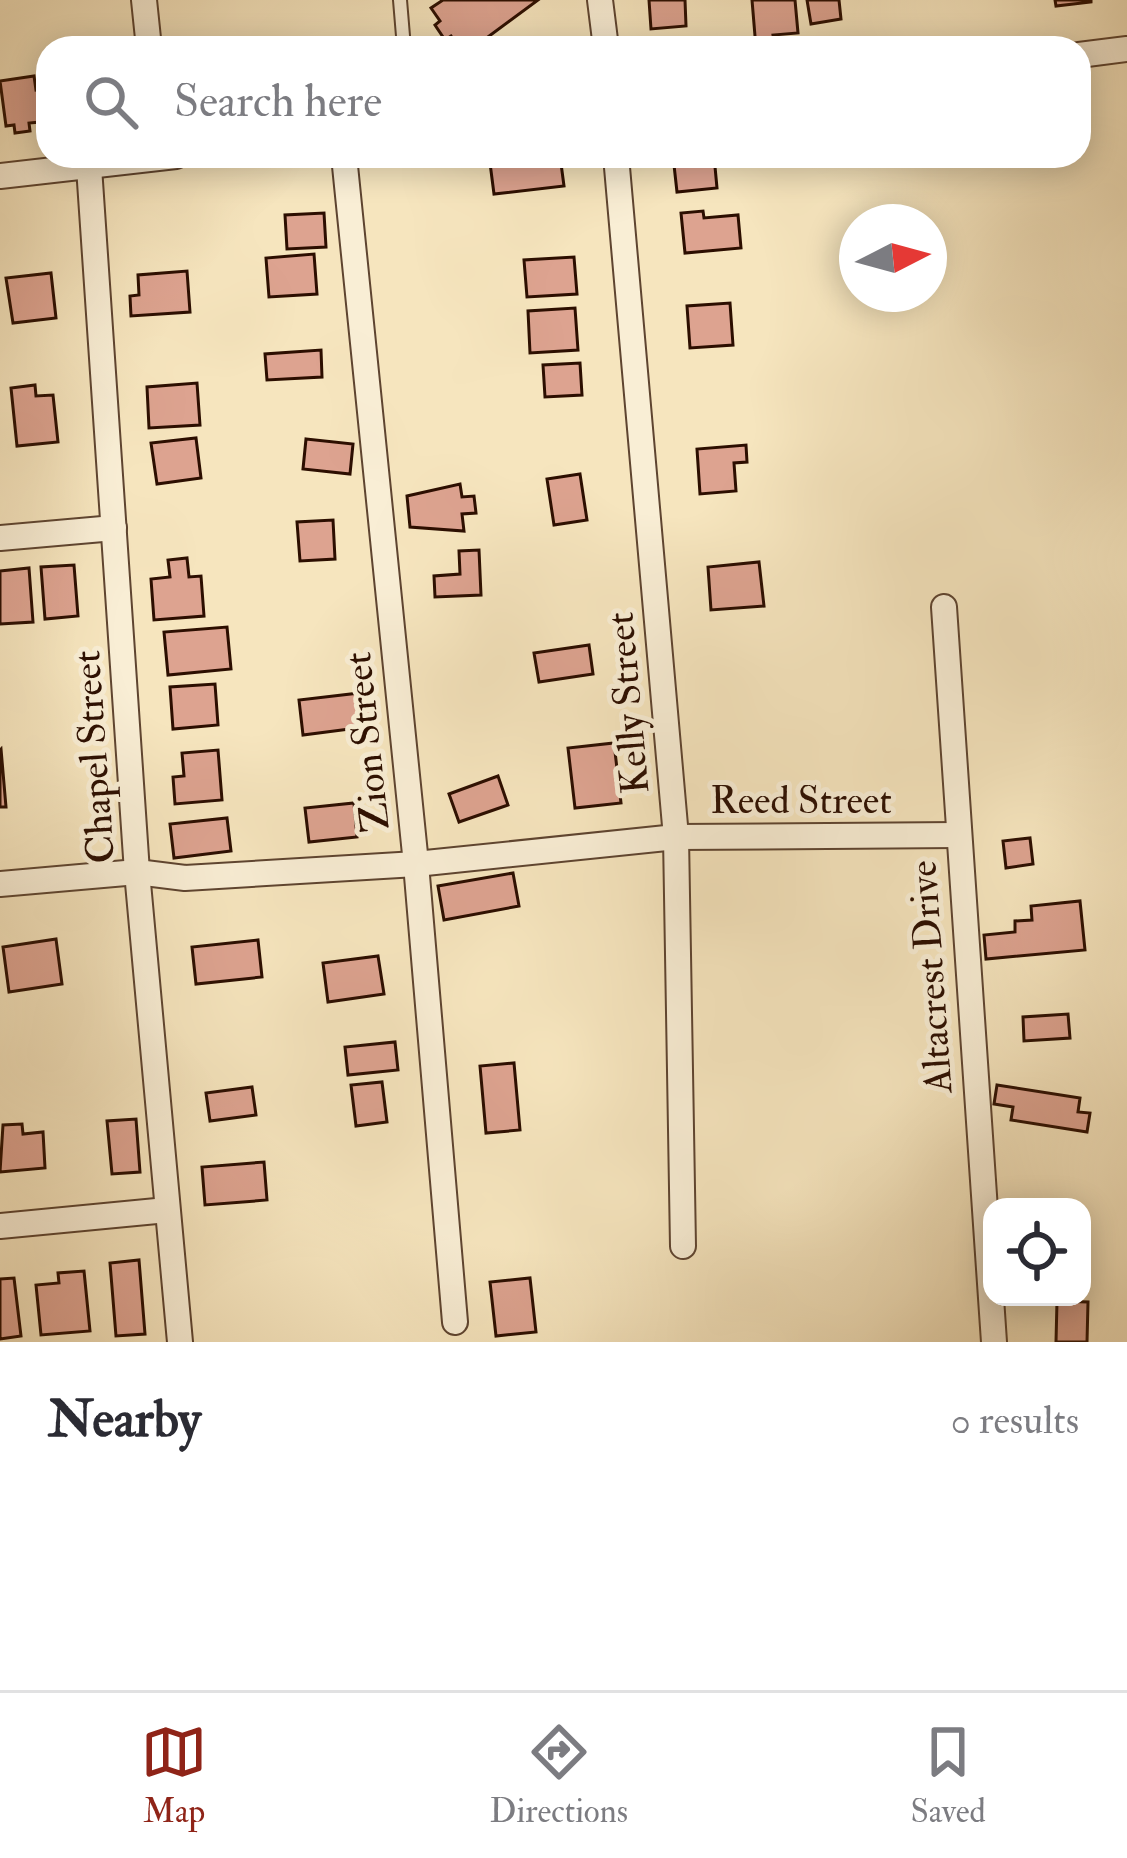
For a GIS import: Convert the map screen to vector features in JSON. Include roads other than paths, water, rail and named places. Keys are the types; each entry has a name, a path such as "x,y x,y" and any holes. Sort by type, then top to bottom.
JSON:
{"street":[{"path":"144,0 148,36"},
{"path":"601,0 605,36"},
{"path":"1091,54 1127,49"},
{"path":"0,176 79,168"},
{"name":"Chapel Street","path":"89,168 137,872 180,1342"},
{"name":"Zion Street","path":"345,168 416,864 455,1322"},
{"name":"Kelly Street","path":"617,168 676,837 683,1246"},
{"path":"0,538 114,528"},
{"name":"Altacrest Drive","path":"944,608 994,1342"},
{"name":"Reed Street","path":"0,884 137,872 185,878 416,864 676,837 958,835"},
{"path":"0,1226 167,1210"}],"lane":[{"path":"400,0 403,36"}]}
